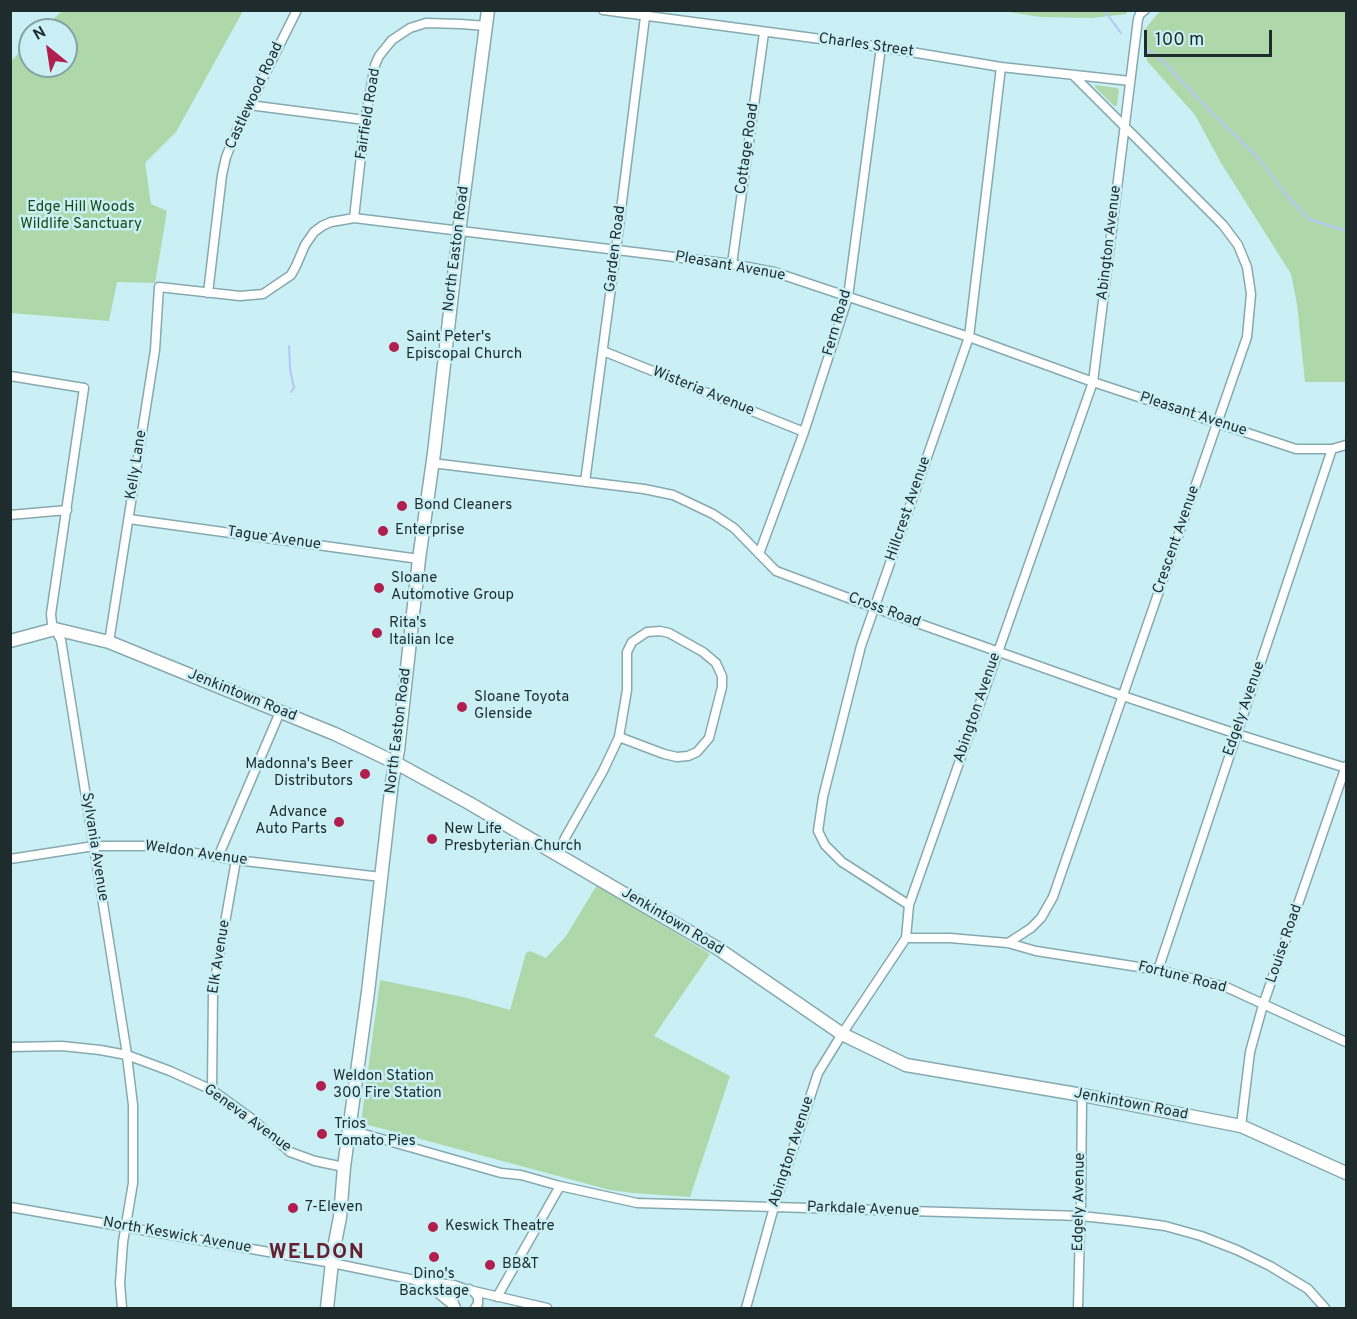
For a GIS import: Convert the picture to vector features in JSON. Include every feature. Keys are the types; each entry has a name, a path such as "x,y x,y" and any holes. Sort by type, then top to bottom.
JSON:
{"street":[{"name":"Castlewood Road","path":"208,293 226,157 249,105 297,10"},
{"name":"North Easton Road","path":"327,1308 488,10"},
{"name":"Charles Street","path":"603,10 881,47 1001,67 1130,81"},
{"name":"Abington Avenue","path":"746,1308 774,1208 818,1073 906,938 909,905 1093,382 1138,19 1145,10"},
{"name":"Garden Road","path":"585,482 645,17"},
{"name":"Fairfield Road","path":"354,218 365,120 375,65 379,56 392,40 410,28 426,23 486,26"},
{"name":"Cottage Road","path":"732,264 764,33"},
{"name":"Fern Road","path":"759,554 804,432 848,297 881,47"},
{"name":"Hillcrest Avenue","path":"909,905 843,862 825,845 818,831 823,797 861,646 969,336 1001,67"},
{"name":"Crescent Avenue","path":"1008,943 1031,928 1041,918 1053,897 1247,337 1251,294 1247,267 1238,245 1223,225 1073,75"},
{"path":"249,105 365,120"},
{"name":"Pleasant Avenue","path":"159,287 240,296 263,294 291,275 305,245 316,232 331,222 354,218 732,264 774,272 969,336 1093,382 1296,449 1332,449 1347,445"},
{"name":"Kelly Lane","path":"109,642 154,350 159,287"},
{"name":"Wisteria Avenue","path":"603,351 804,432"},
{"name":"Sylvania Avenue","path":"10,376 84,388 51,614 52,624 61,640 133,1105 133,1182 123,1242 120,1283 122,1308"},
{"name":"Edgely Avenue","path":"1158,970 1332,449"},
{"name":"Cross Road","path":"432,463 644,489 673,495 713,514 734,528 776,571 1123,696 1346,767"},
{"path":"10,515 67,510"},
{"name":"Tague Avenue","path":"129,519 419,559"},
{"name":"Jenkintown Road","path":"10,641 55,630 109,642 335,734 465,800 717,948 842,1034 906,1065 1082,1095 1240,1126 1347,1173"},
{"path":"558,854 603,771 619,736 627,690 627,652 632,642 647,632 669,633 703,652 716,663 722,676 722,687 709,738 697,752 677,757 619,736"},
{"path":"218,857 280,712"},
{"name":"Louise Road","path":"1240,1126 1250,1052 1263,1005 1346,767"},
{"name":"Weldon Avenue","path":"10,859 94,846 153,846 237,860 381,877"},
{"name":"Elk Avenue","path":"212,1090 213,991 237,860"},
{"path":"906,938 950,938 1008,943"},
{"name":"Fortune Road","path":"1008,943 1036,951 1158,970 1226,987 1347,1042"},
{"name":"Geneva Avenue","path":"10,1047 62,1046 127,1055 212,1090 252,1119 290,1152 315,1161 345,1167"},
{"name":"Edgely Avenue","path":"1078,1308 1082,1095"},
{"name":"Parkdale Avenue","path":"350,1130 501,1173 521,1175 637,1203 1081,1216 1165,1226 1201,1236 1270,1266 1308,1289 1325,1308"},
{"path":"476,1307 486,1299 497,1297 560,1186"},
{"name":"North Keswick Avenue","path":"10,1207 435,1282 547,1308"},
{"name":"North Keswick Avenue","path":"415,1280 434,1290 456,1308"},
{"path":"456,1308 453,1303 455,1295 467,1289 477,1296 476,1307"}],"green space":[{"path":"1166,10 1346,11 1346,382 1305,382 1297,304 1291,274 1221,163 1195,115 1147,61 1145,29 1158,13"},
{"name":"Edge Hill Woods Wildlife Sanctuary","path":"62,11 243,11 176,132 145,163 151,204 167,211 155,283 117,282 109,321 11,313 11,61 18,54 18,78 78,78 78,18 55,18"},
{"path":"1003,11 1125,11 1127,14 1093,18 1040,17"},
{"path":"1095,85 1117,88 1119,90 1117,106 1114,106"},
{"path":"597,885 710,954 654,1036 730,1076 690,1197 610,1190 361,1123 380,980 463,997 510,1010 526,953 530,951 546,958 566,936"}],"waterway":[{"path":"1104,10 1121,33"},
{"path":"1148,50 1166,64 1259,159 1287,196 1309,219 1346,231"},
{"path":"289,346 294,388 291,392"}],"place":[{"name":"Saint Peter's Episcopal Church","path":"394,347"},
{"name":"Bond Cleaners","path":"402,506"},
{"name":"Enterprise","path":"383,531"},
{"name":"Sloane Automotive Group","path":"379,588"},
{"name":"Rita's Italian Ice","path":"377,633"},
{"name":"Sloane Toyota Glenside","path":"462,707"},
{"name":"Madonna's Beer Distributors","path":"365,774"},
{"name":"Advance Auto Parts","path":"339,822"},
{"name":"New Life Presbyterian Church","path":"432,839"},
{"name":"Weldon Station 300 Fire Station","path":"321,1086"},
{"name":"Trios Tomato Pies","path":"322,1134"},
{"name":"7-Eleven","path":"293,1208"},
{"name":"Keswick Theatre","path":"433,1227"},
{"name":"Dino's Backstage","path":"434,1257"},
{"name":"BB&T","path":"490,1265"}],"district":[{"name":"WELDON","path":"317,1254"}]}
